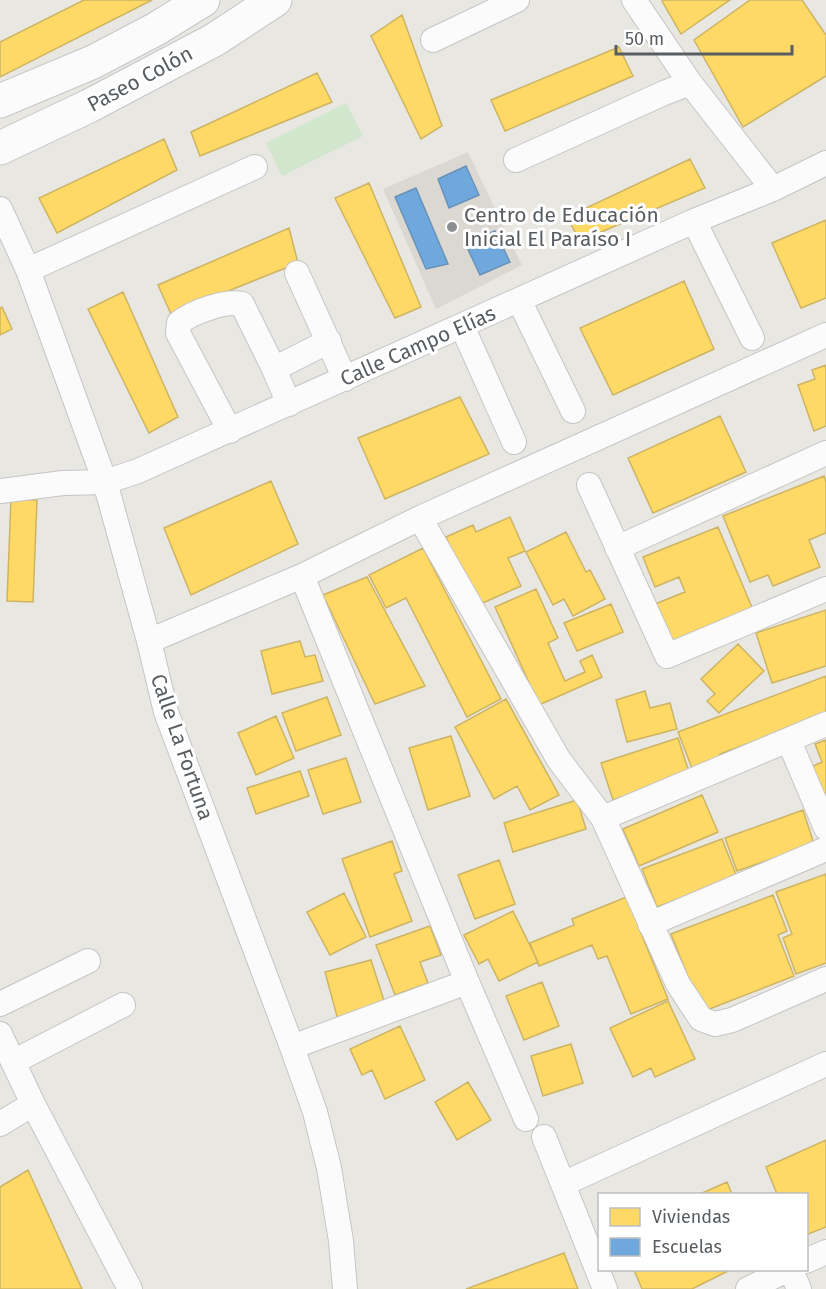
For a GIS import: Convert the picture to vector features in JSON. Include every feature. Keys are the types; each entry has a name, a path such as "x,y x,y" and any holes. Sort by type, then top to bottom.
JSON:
{"main road":[{"name":"Paseo Colón","path":"0,101 93,62 156,29 204,0"},
{"name":"Paseo Colón","path":"0,148 89,106 214,40 275,0"}],"street":[{"path":"433,40 517,0"},
{"path":"634,0 690,83 773,189"},
{"path":"516,160 690,83"},
{"name":"Calle Campo Elías","path":"0,491 63,483 105,482 173,457 693,220 773,189 826,163"},
{"path":"28,270 255,167"},
{"name":"Calle La Fortuna","path":"0,209 28,270 105,482 166,712 315,1112 329,1168 341,1241 345,1289"},
{"path":"693,220 752,338"},
{"path":"297,273 345,379"},
{"path":"519,300 573,411"},
{"path":"230,431 178,333 179,322 187,316 233,302 242,304 289,404"},
{"path":"462,326 514,442"},
{"path":"149,641 302,576 420,518 826,335"},
{"path":"274,369 328,341"},
{"path":"617,548 826,453"},
{"path":"589,485 667,656 826,589"},
{"path":"420,518 559,760 603,818 678,984 701,1020 715,1024 732,1020 826,979"},
{"path":"302,576 467,982 526,1119"},
{"path":"603,818 826,724"},
{"path":"789,741 826,828"},
{"path":"651,924 826,849"},
{"path":"0,1004 88,961"},
{"path":"292,1047 467,982"},
{"path":"14,1062 123,1005"},
{"path":"0,1034 33,1104 130,1289"},
{"path":"563,1184 826,1064"},
{"path":"0,1124 33,1104"},
{"path":"544,1137 605,1289"},
{"path":"808,1261 826,1252"},
{"path":"748,1289 785,1271"},
{"path":"790,1271 800,1289"}],"shaded area":[{"name":"Centro de Educación Inicial El Paraíso I","path":"468,152 522,265 436,309 383,189"}],"green space":[{"path":"346,103 363,136 282,176 266,143"}],"building: Viviendas":[{"path":"84,0 152,0 0,77 0,42"},
{"path":"663,0 730,0 681,34"},
{"path":"750,0 802,0 826,35 826,76 743,127 694,40"},
{"path":"402,15 442,126 421,139 371,36"},
{"path":"619,47 633,76 505,131 491,100"},
{"path":"317,73 332,102 200,156 191,132"},
{"path":"164,139 177,170 57,233 39,198"},
{"path":"690,159 705,188 580,241 567,217"},
{"path":"369,183 421,307 395,318 335,198"},
{"path":"826,220 826,298 801,308 772,243"},
{"path":"289,228 298,263 171,314 158,285"},
{"path":"684,281 714,349 613,395 580,328"},
{"path":"123,292 178,417 149,433 88,309"},
{"path":"2,307 12,329 0,335 0,308"},
{"path":"826,365 826,426 814,431 798,385 815,379 812,370"},
{"path":"460,397 489,454 385,499 358,438"},
{"path":"720,416 746,472 653,513 628,458"},
{"path":"824,476 826,533 809,540 820,567 773,586 768,575 750,582 723,516"},
{"path":"271,481 298,544 191,595 164,528"},
{"path":"11,499 37,500 33,602 7,601"},
{"path":"510,517 525,551 508,558 521,586 476,606 446,537 473,525 476,532"},
{"path":"718,527 754,612 671,645 655,604 685,592 679,577 655,587 643,557"},
{"path":"566,532 586,572 590,570 605,599 573,616 564,599 553,605 526,552"},
{"path":"423,548 501,699 467,717 406,598 386,608 369,575"},
{"path":"367,577 425,686 375,704 323,595"},
{"path":"536,589 558,638 548,643 565,681 585,672 580,661 592,655 602,677 539,705 495,607"},
{"path":"611,604 623,632 577,651 564,623"},
{"path":"826,610 826,666 772,683 756,633"},
{"path":"300,641 305,657 315,655 323,681 272,694 261,651"},
{"path":"738,644 764,671 719,713 707,701 715,694 701,679"},
{"path":"826,676 826,714 720,754 724,765 695,776 678,732"},
{"path":"645,691 650,708 670,703 677,729 627,742 616,700"},
{"path":"327,697 341,735 296,751 282,713"},
{"path":"506,699 559,795 530,810 517,786 494,799 455,727"},
{"path":"276,716 294,758 256,775 238,733"},
{"path":"451,736 470,796 428,810 409,748"},
{"path":"678,738 690,775 613,800 601,763"},
{"path":"826,740 826,802 811,767 822,762 815,744"},
{"path":"346,758 361,802 323,814 308,770"},
{"path":"300,771 309,796 256,814 247,788"},
{"path":"702,795 718,832 639,866 623,829"},
{"path":"577,800 586,829 513,852 504,823"},
{"path":"803,810 814,844 737,871 725,838"},
{"path":"722,839 737,877 657,907 642,869"},
{"path":"392,841 402,871 394,874 412,921 370,937 342,859"},
{"path":"499,860 515,904 475,919 458,875"},
{"path":"826,874 826,963 796,974 783,938 792,934 776,892"},
{"path":"344,893 366,937 330,955 307,912"},
{"path":"773,895 787,931 778,935 794,976 702,1012 671,934"},
{"path":"629,896 639,928 668,999 631,1014 607,956 598,959 592,945 539,966 530,943 574,925 572,919"},
{"path":"513,911 538,962 499,981 488,959 479,964 464,935"},
{"path":"430,926 441,955 420,962 428,983 395,995 376,945"},
{"path":"371,960 386,1007 338,1020 325,972"},
{"path":"542,982 559,1026 524,1040 506,996"},
{"path":"668,1001 695,1059 655,1077 651,1068 633,1077 610,1028"},
{"path":"400,1026 425,1080 385,1099 372,1070 362,1075 350,1049"},
{"path":"571,1044 583,1083 543,1096 531,1056"},
{"path":"468,1082 491,1120 457,1140 435,1102"},
{"path":"826,1140 826,1227 808,1234 808,1193 777,1193 766,1167"},
{"path":"28,1170 82,1289 0,1289 0,1187"},
{"path":"727,1182 732,1193 702,1193"},
{"path":"564,1253 578,1289 466,1289"},
{"path":"634,1271 728,1271 692,1289 642,1289"}],"building: Escuelas":[{"path":"466,166 479,195 449,208 438,179"},
{"path":"416,188 448,264 426,269 395,197"},
{"path":"495,231 510,262 480,275 465,243"}],"place":[{"name":"Centro de Educación Inicial El Paraíso I","path":"452,227"}]}
